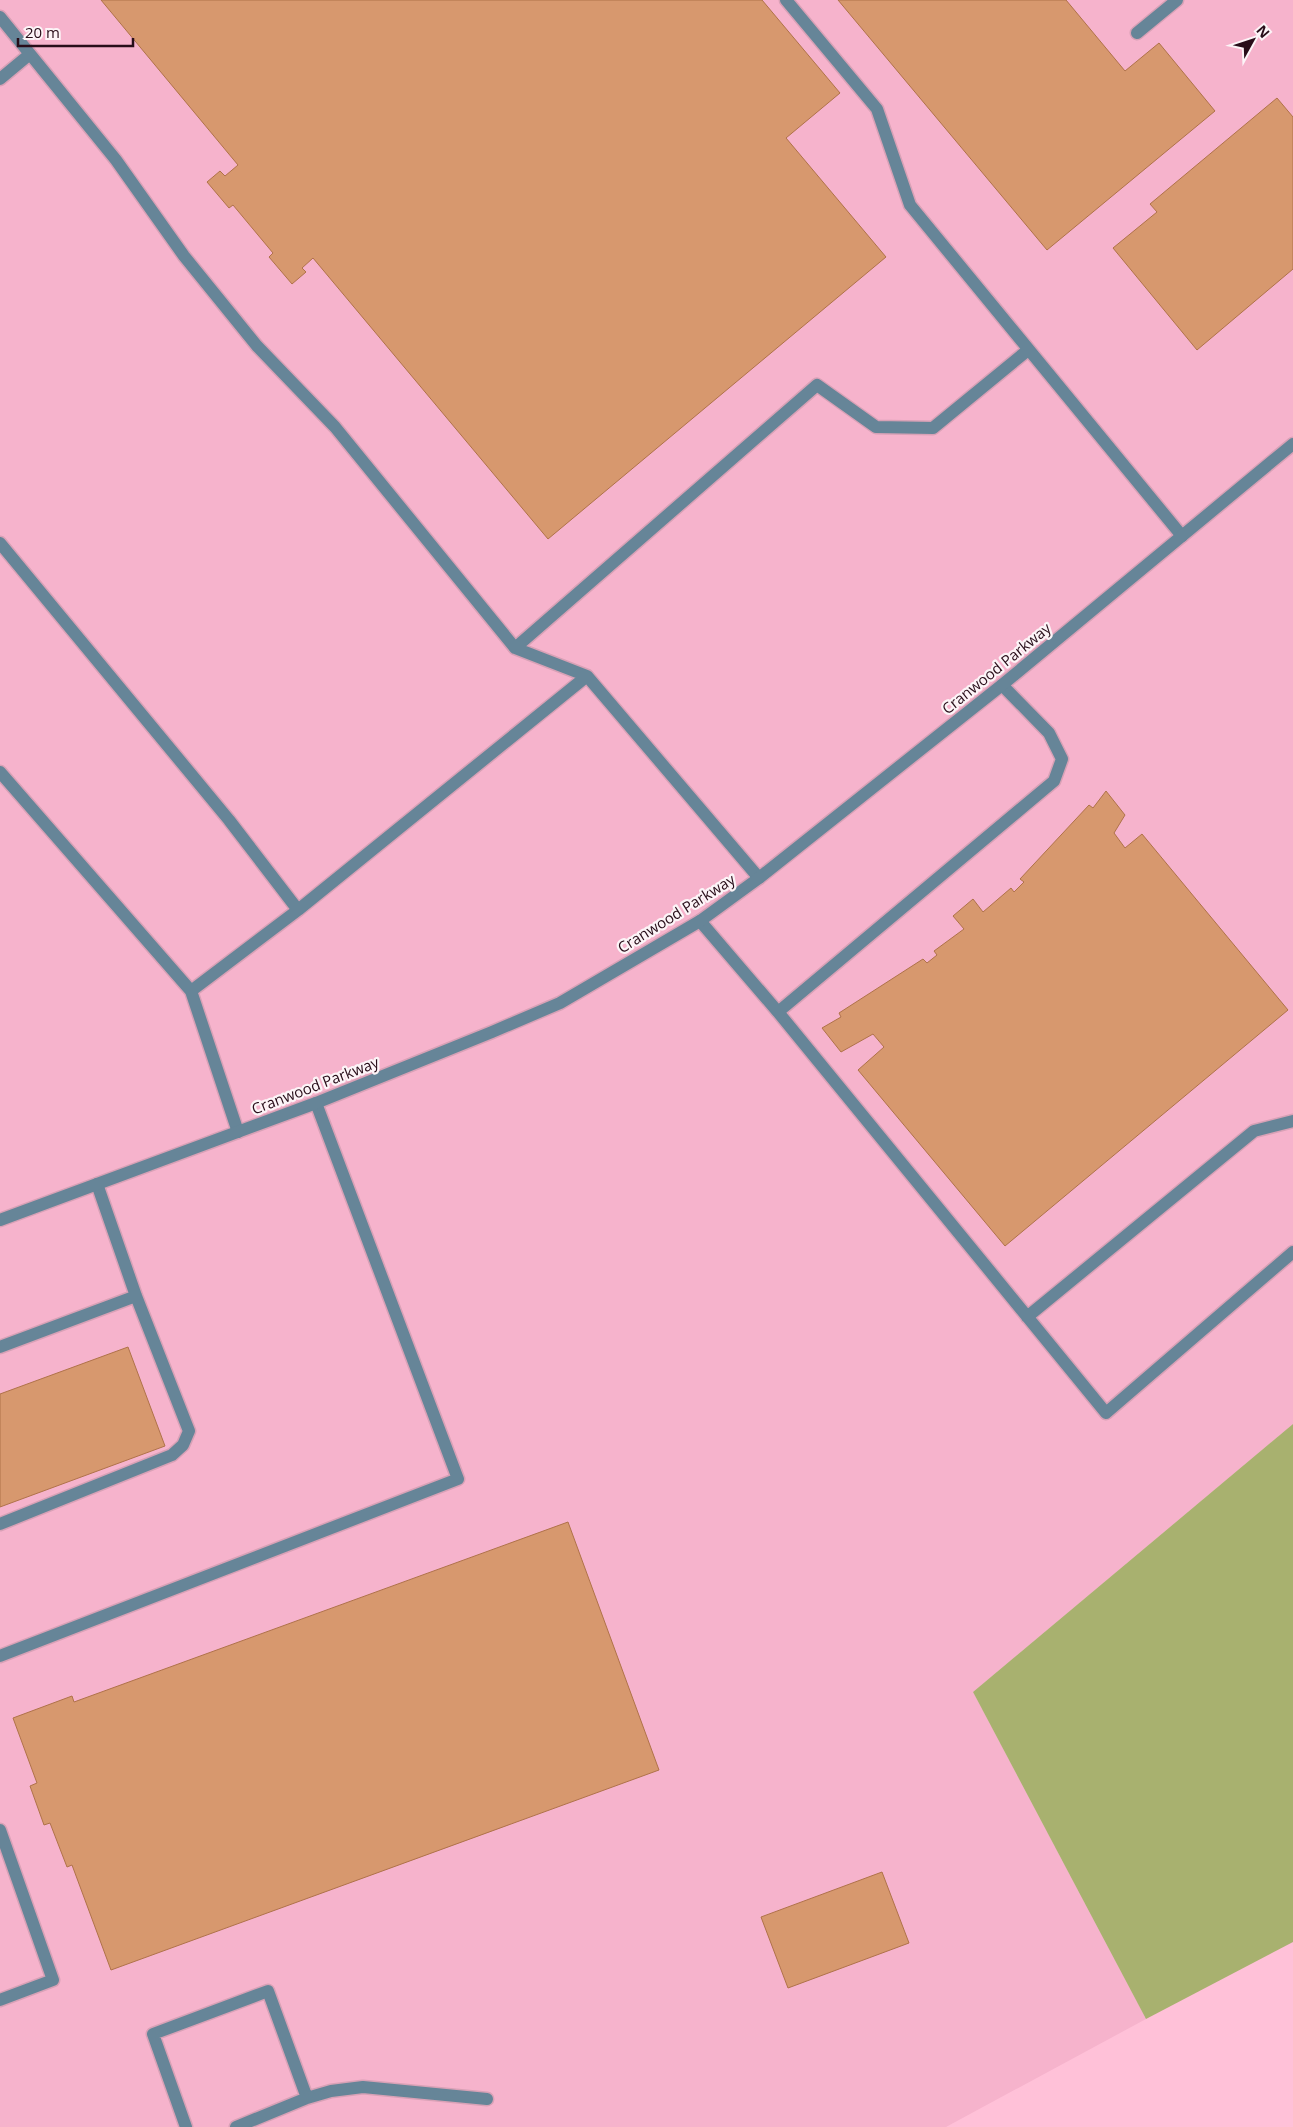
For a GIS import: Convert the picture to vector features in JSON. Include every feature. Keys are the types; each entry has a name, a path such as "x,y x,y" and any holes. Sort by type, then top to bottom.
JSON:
{"street":[{"path":"786,0 877,109 910,205 1182,536"},
{"path":"1137,33 1177,0"},
{"path":"0,17 116,160 184,256 257,346 336,427 515,648 587,676 759,878"},
{"path":"0,79 30,54"},
{"path":"515,648 818,385 876,427 933,428 1028,350"},
{"name":"Cranwood Parkway","path":"0,1220 316,1104 560,1002 700,921 759,878 1002,685 1293,444"},
{"path":"0,543 229,820 298,910"},
{"path":"191,991 298,910 587,676"},
{"path":"778,1012 1054,781 1062,759 1048,734 1002,685"},
{"path":"0,772 191,991 238,1132"},
{"path":"700,921 778,1012 1106,1413 1293,1252"},
{"path":"0,1656 458,1479 316,1104"},
{"path":"1027,1317 1254,1131 1293,1121"},
{"path":"0,1524 172,1455 183,1445 188,1430 136,1296 97,1184"},
{"path":"0,1347 136,1296"},
{"path":"0,1830 52,1980 0,2000"},
{"path":"186,2127 153,2034 268,1991 307,2098"},
{"path":"236,2127 307,2098 331,2091 363,2087 487,2099"}],"shaded area":[{"path":"0,0 1293,0 1293,1424 973,1692 1146,2019 946,2127 0,2127"}],"green space":[{"path":"1293,1424 1293,1942 1146,2019 973,1692"}],"building":[{"path":"101,0 762,0 840,93 786,138 886,257 548,539 313,258 302,268 306,272 292,284 269,257 273,253 233,205 229,208 207,182 220,171 225,176 238,165"},
{"path":"838,0 1066,0 1125,71 1159,43 1215,111 1047,250"},
{"path":"1277,98 1293,117 1293,269 1197,350 1113,248 1157,212 1150,204"},
{"path":"1106,791 1125,815 1114,833 1125,848 1142,834 1288,1010 1005,1246 858,1070 884,1047 873,1034 841,1052 822,1028 841,1017 839,1013 923,959 927,963 937,955 934,951 964,929 953,916 973,899 983,912 1011,888 1014,892 1024,882 1020,879 1089,805 1093,808"},
{"path":"128,1347 165,1446 0,1507 0,1394"},
{"path":"568,1522 659,1770 111,1970 72,1865 67,1867 50,1823 44,1825 30,1786 37,1783 13,1718 72,1696 74,1702"},
{"path":"882,1872 909,1943 788,1988 761,1917"}]}
